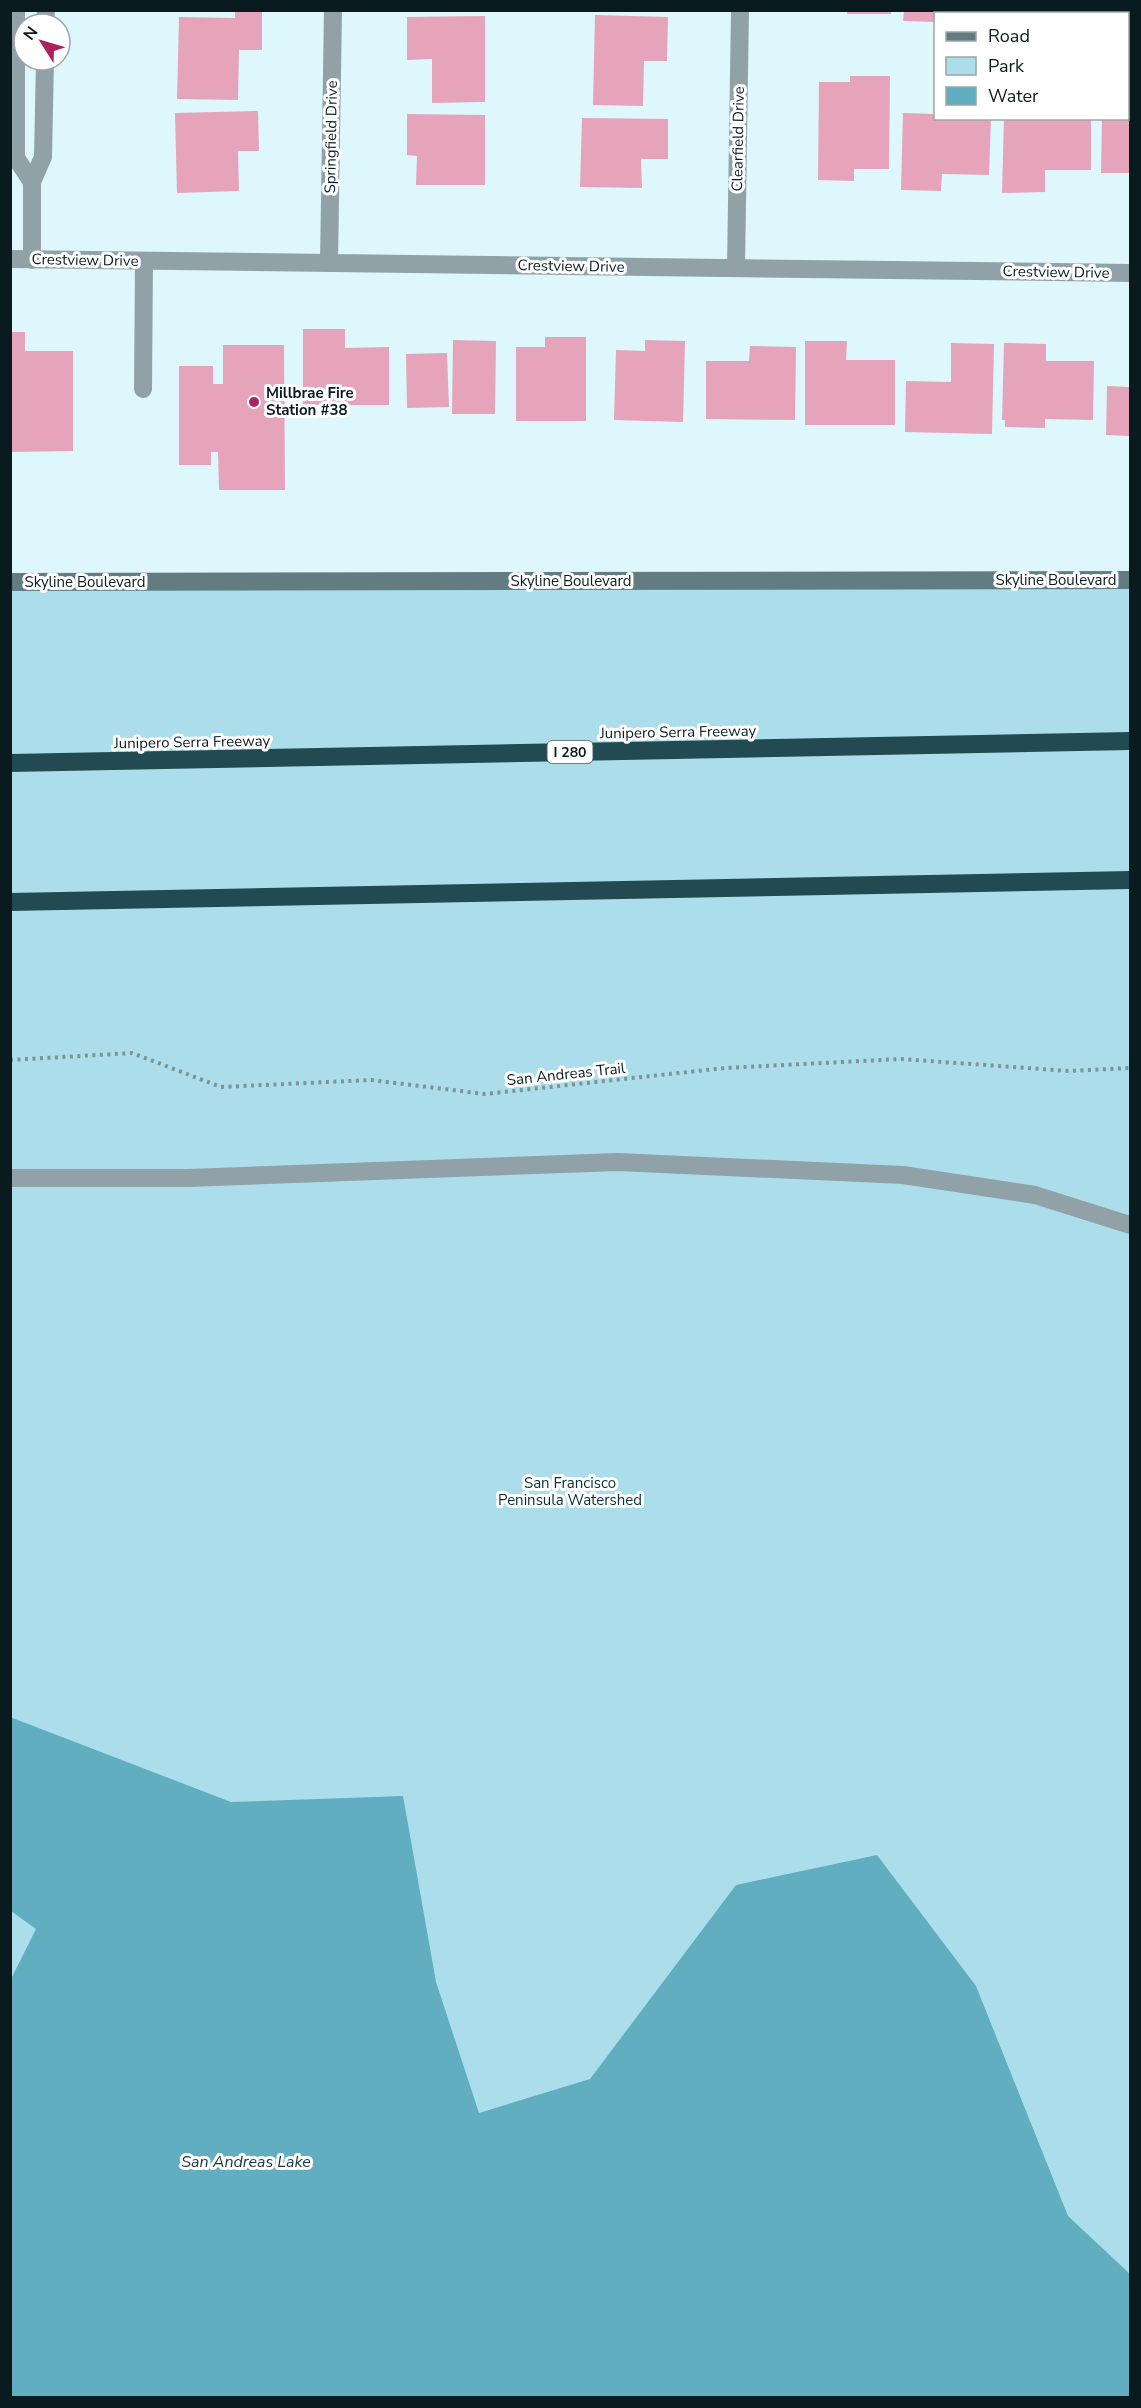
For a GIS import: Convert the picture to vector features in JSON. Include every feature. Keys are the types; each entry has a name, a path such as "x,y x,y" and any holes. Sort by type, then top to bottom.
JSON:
{"highway":[{"name":"Junipero Serra Freeway","path":"10,763 1131,741"},
{"path":"10,902 1131,880"}],"main road":[{"name":"Skyline Boulevard","path":"10,582 1131,580"}],"street":[{"path":"16,10 16,158 32,182"},
{"name":"Springfield Drive","path":"329,263 333,10"},
{"name":"Clearfield Drive","path":"736,268 740,10"},
{"path":"32,260 32,182 43,157 45,72"},
{"name":"Crestview Drive","path":"10,259 1131,273"},
{"path":"143,389 144,261"},
{"path":"10,1178 188,1178 630,1162 903,1175 1035,1195 1131,1225"}],"path":[{"name":"San Andreas Trail","path":"10,1060 132,1053 221,1087 371,1080 485,1094 725,1068 901,1059 1069,1071 1131,1068"}],"green space":[{"name":"San Francisco Peninsula Watershed","path":"1130,580 1130,2397 11,2397 11,587"}],"water":[{"name":"San Andreas Lake","path":"10,1717 231,1802 403,1796 436,1982 479,2113 590,2079 736,1885 877,1855 976,1986 1068,2216 1130,2274 1130,2397 11,2397 11,1979 36,1929 11,1911"}],"building":[{"path":"235,10 262,10 262,50 239,50 238,100 177,99 179,17 235,18"},
{"path":"847,10 891,10 891,14 847,14"},
{"path":"904,10 982,10 982,12 934,12 934,22 903,21"},
{"path":"1002,10 1091,10 1091,12 1002,12"},
{"path":"1108,10 1130,10 1130,29 1129,12 1108,12"},
{"path":"595,15 668,17 667,61 644,61 643,106 593,105"},
{"path":"485,16 485,102 432,103 432,59 407,60 407,17"},
{"path":"850,76 890,76 889,169 854,169 854,181 818,180 819,82 850,82"},
{"path":"258,111 259,151 238,151 239,191 177,193 175,113"},
{"path":"1130,112 1130,173 1101,173 1102,120 1129,120"},
{"path":"903,113 934,114 934,120 991,120 989,175 942,174 941,191 901,190"},
{"path":"407,114 485,115 485,185 416,185 417,156 407,155"},
{"path":"582,118 668,119 668,159 641,159 642,188 580,187"},
{"path":"1004,120 1091,120 1091,170 1045,170 1045,192 1002,193"},
{"path":"303,329 345,329 345,348 389,347 389,405 303,405"},
{"path":"10,332 25,332 25,351 73,351 73,451 10,452"},
{"path":"545,337 586,337 586,421 516,421 516,347 545,347"},
{"path":"453,340 496,341 495,414 452,414"},
{"path":"645,340 685,341 683,422 614,420 616,350 645,351"},
{"path":"805,341 847,341 846,360 895,360 895,425 805,425"},
{"path":"951,343 994,344 992,434 905,432 906,381 951,382"},
{"path":"1004,343 1046,344 1046,361 1094,361 1093,420 1045,419 1045,428 1005,427 1005,420 1002,420"},
{"path":"223,345 284,345 285,490 219,490 218,452 211,452 211,465 179,465 179,366 213,366 213,384 223,384"},
{"path":"750,346 796,347 795,420 706,419 706,361 749,361"},
{"path":"447,353 449,407 407,408 406,354"},
{"path":"1107,386 1130,387 1130,436 1106,435"}],"place":[{"name":"Millbrae Fire Station #38","path":"254,402"}]}
